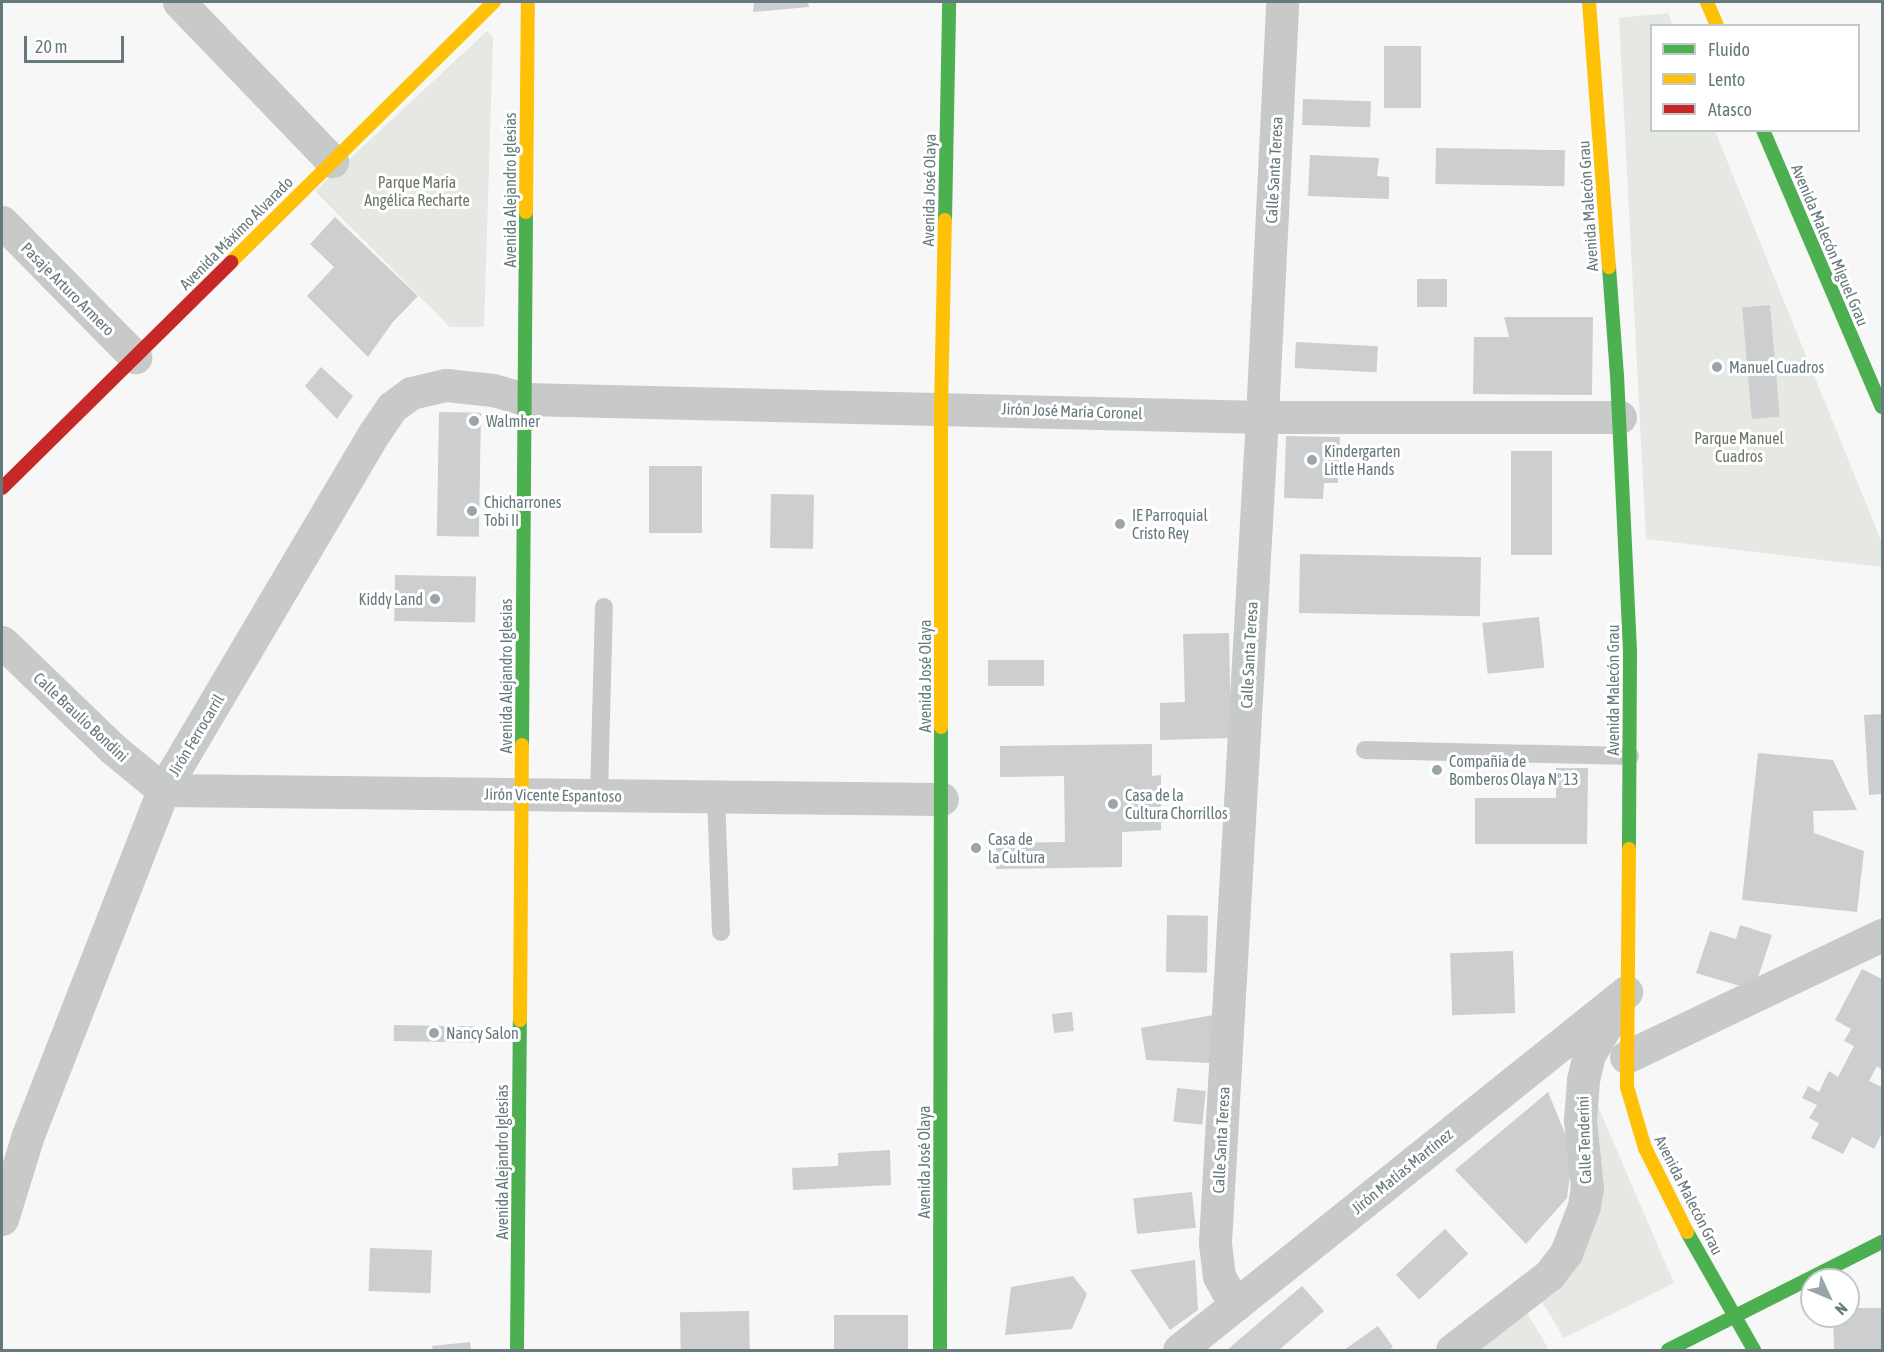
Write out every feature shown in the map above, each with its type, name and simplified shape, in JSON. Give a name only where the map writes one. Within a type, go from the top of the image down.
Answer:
[{"type":"street","points":[[179,2],[332,161]]},
{"type":"street","name":"Avenida Máximo Alvarado","points":[[2,489],[495,2]]},
{"type":"street","name":"Avenida Alejandro Iglesias","points":[[517,1350],[528,2]]},
{"type":"street","name":"Avenida José Olaya","points":[[940,1350],[941,408],[949,2]]},
{"type":"street","name":"Calle Santa Teresa","points":[[1234,1305],[1219,1276],[1215,1242],[1262,417],[1282,2]]},
{"type":"street","name":"Avenida Malecón Grau","points":[[1589,2],[1620,417],[1630,652],[1627,1087],[1645,1148],[1673,1207],[1754,1350]]},
{"type":"street","points":[[1707,2],[1716,24]]},
{"type":"street","name":"Avenida Malecón Miguel Grau","points":[[1764,132],[1882,406]]},
{"type":"street","name":"Pasaje Arturo Armero","points":[[2,222],[135,357]]},
{"type":"street","name":"Jirón Ferrocarril","points":[[2,1219],[28,1135],[163,790],[375,432],[392,407],[411,393],[446,385],[493,390],[525,399]]},
{"type":"street","name":"Jirón José María Coronel","points":[[525,399],[1262,417],[1620,417]]},
{"type":"street","name":"Calle Braulio Bondini","points":[[2,642],[112,748],[163,790]]},
{"type":"street","name":"Jirón Vicente Espantoso","points":[[163,790],[942,799]]},
{"type":"street","points":[[1626,1058],[1882,934]]},
{"type":"street","name":"Jirón Matías Martínez","points":[[1179,1350],[1626,992]]},
{"type":"street","name":"Calle Tenderini","points":[[1452,1350],[1549,1275],[1566,1253],[1584,1206],[1587,1188],[1580,1120],[1583,1080],[1589,1055],[1626,992]]},
{"type":"street","points":[[1668,1350],[1882,1242]]},
{"type":"lane","points":[[599,795],[604,607]]},
{"type":"lane","points":[[1365,750],[1630,756]]},
{"type":"lane","points":[[716,796],[721,932]]},
{"type":"green space","name":"Parque Manuel Cuadros","points":[[1668,13],[1673,24],[1650,24],[1650,132],[1715,132],[1882,543],[1882,567],[1646,539],[1619,18]]},
{"type":"green space","name":"Parque María Angélica Recharte","points":[[487,31],[493,38],[484,327],[450,327],[315,191]]},
{"type":"green space","points":[[1593,1095],[1674,1283],[1564,1338],[1542,1302],[1571,1272]]},
{"type":"green space","points":[[1526,1311],[1548,1348],[1544,1350],[1478,1350]]},
{"type":"building","points":[[754,2],[808,2],[809,7],[753,12]]},
{"type":"building","points":[[1384,46],[1421,46],[1421,108],[1384,108]]},
{"type":"building","points":[[1303,99],[1371,101],[1370,127],[1302,125]]},
{"type":"building","points":[[1436,148],[1565,150],[1564,186],[1435,184]]},
{"type":"building","points":[[1310,155],[1379,158],[1377,176],[1389,177],[1389,199],[1308,196]]},
{"type":"building","points":[[335,217],[418,296],[392,323],[368,357],[307,296],[334,267],[310,244]]},
{"type":"building","points":[[1417,279],[1447,279],[1447,307],[1417,307]]},
{"type":"building","points":[[1770,305],[1780,417],[1752,419],[1742,307]]},
{"type":"building","points":[[1504,317],[1593,317],[1592,395],[1473,394],[1474,337],[1509,337]]},
{"type":"building","points":[[1296,342],[1378,346],[1377,372],[1295,368]]},
{"type":"building","points":[[321,367],[353,396],[337,419],[305,386]]},
{"type":"building","points":[[439,412],[481,413],[479,537],[437,536]]},
{"type":"building","name":"Kindergarten Little Hands","points":[[1286,436],[1340,437],[1338,483],[1324,483],[1323,499],[1284,498]]},
{"type":"building","points":[[1511,451],[1552,451],[1552,555],[1511,555]]},
{"type":"building","points":[[649,466],[702,466],[702,533],[649,533]]},
{"type":"building","points":[[771,494],[814,495],[813,549],[770,548]]},
{"type":"building","points":[[1300,554],[1481,557],[1480,616],[1299,613]]},
{"type":"building","name":"Kiddy Land","points":[[395,575],[476,576],[475,622],[394,621]]},
{"type":"building","points":[[1539,617],[1544,668],[1488,674],[1482,623]]},
{"type":"building","points":[[1229,633],[1231,738],[1160,740],[1160,703],[1185,702],[1183,634]]},
{"type":"building","points":[[988,660],[1044,660],[1044,686],[988,686]]},
{"type":"building","points":[[1882,714],[1882,794],[1869,795],[1864,715]]},
{"type":"building","name":"Casa de la Cultura Chorrillos","points":[[1152,744],[1152,776],[1161,775],[1161,830],[1122,832],[1122,867],[996,869],[996,843],[1065,842],[1064,776],[1000,777],[1000,746]]},
{"type":"building","points":[[1758,753],[1833,760],[1857,810],[1813,811],[1814,833],[1864,851],[1857,912],[1742,900]]},
{"type":"building","points":[[1556,768],[1588,768],[1587,844],[1475,844],[1475,798],[1556,798]]},
{"type":"building","points":[[1167,915],[1208,916],[1207,973],[1166,972]]},
{"type":"building","points":[[1740,925],[1772,935],[1754,990],[1696,973],[1710,931],[1736,939]]},
{"type":"building","points":[[1513,951],[1515,1013],[1452,1015],[1450,953]]},
{"type":"building","points":[[1862,969],[1882,979],[1882,1070],[1877,1066],[1869,1081],[1882,1087],[1882,1133],[1874,1149],[1852,1137],[1843,1154],[1811,1138],[1819,1123],[1809,1118],[1817,1105],[1802,1098],[1808,1086],[1819,1092],[1829,1071],[1838,1077],[1854,1046],[1844,1041],[1851,1029],[1835,1020]]},
{"type":"building","points":[[1072,1012],[1074,1031],[1054,1033],[1052,1014]]},
{"type":"building","points":[[1213,1015],[1210,1063],[1146,1060],[1141,1028]]},
{"type":"building","name":"Nancy Salon","points":[[394,1025],[475,1026],[475,1042],[394,1041]]},
{"type":"building","points":[[1177,1088],[1206,1091],[1202,1125],[1173,1122]]},
{"type":"building","points":[[1548,1092],[1573,1153],[1567,1198],[1526,1244],[1455,1170]]},
{"type":"building","points":[[890,1150],[891,1185],[793,1190],[792,1168],[838,1166],[838,1153]]},
{"type":"building","points":[[1192,1192],[1196,1228],[1137,1234],[1133,1198]]},
{"type":"building","points":[[1445,1229],[1468,1254],[1419,1300],[1396,1275]]},
{"type":"building","points":[[370,1248],[432,1250],[430,1293],[368,1291]]},
{"type":"building","points":[[1195,1260],[1198,1310],[1170,1330],[1130,1270]]},
{"type":"building","points":[[1073,1276],[1087,1294],[1072,1329],[1005,1335],[1011,1287]]},
{"type":"building","points":[[1302,1286],[1324,1311],[1279,1350],[1227,1350]]},
{"type":"building","points":[[1860,1308],[1882,1308],[1882,1350],[1834,1350],[1833,1328],[1860,1328]]},
{"type":"building","points":[[749,1311],[750,1350],[681,1350],[680,1312]]},
{"type":"building","points":[[834,1315],[908,1315],[908,1350],[834,1350]]},
{"type":"building","points":[[1378,1326],[1393,1347],[1388,1350],[1344,1350]]},
{"type":"building","points":[[470,1342],[471,1350],[433,1350],[432,1346]]},
{"type":"traffic: fast","points":[[945,220],[949,2]]},
{"type":"traffic: fast","points":[[1764,132],[1882,407]]},
{"type":"traffic: fast","points":[[522,745],[526,212]]},
{"type":"traffic: fast","points":[[1609,267],[1617,375],[1630,652],[1629,849]]},
{"type":"traffic: fast","points":[[940,1350],[941,727]]},
{"type":"traffic: fast","points":[[517,1350],[520,1020]]},
{"type":"traffic: fast","points":[[1687,1232],[1754,1350]]},
{"type":"traffic: fast","points":[[1668,1350],[1882,1242]]},
{"type":"traffic: slow","points":[[231,262],[494,2]]},
{"type":"traffic: slow","points":[[526,212],[528,2]]},
{"type":"traffic: slow","points":[[1589,2],[1609,267]]},
{"type":"traffic: slow","points":[[1707,2],[1716,24]]},
{"type":"traffic: slow","points":[[941,727],[941,408],[945,220]]},
{"type":"traffic: slow","points":[[520,1020],[522,745]]},
{"type":"traffic: slow","points":[[1629,849],[1627,1087],[1645,1148],[1687,1232]]},
{"type":"traffic: jam","points":[[2,488],[231,262]]},
{"type":"place","name":"Manuel Cuadros","points":[[1717,367]]},
{"type":"place","name":"Walmher","points":[[474,421]]},
{"type":"place","name":"Kindergarten Little Hands","points":[[1312,460]]},
{"type":"place","name":"Chicharrones Tobi II","points":[[472,511]]},
{"type":"place","name":"IE Parroquial Cristo Rey","points":[[1120,524]]},
{"type":"place","name":"Kiddy Land","points":[[435,599]]},
{"type":"place","name":"Compañía de Bomberos Olaya Nº 13","points":[[1437,770]]},
{"type":"place","name":"Casa de la Cultura Chorrillos","points":[[1113,804]]},
{"type":"place","name":"Casa de la Cultura","points":[[976,848]]},
{"type":"place","name":"Nancy Salon","points":[[434,1033]]}]
